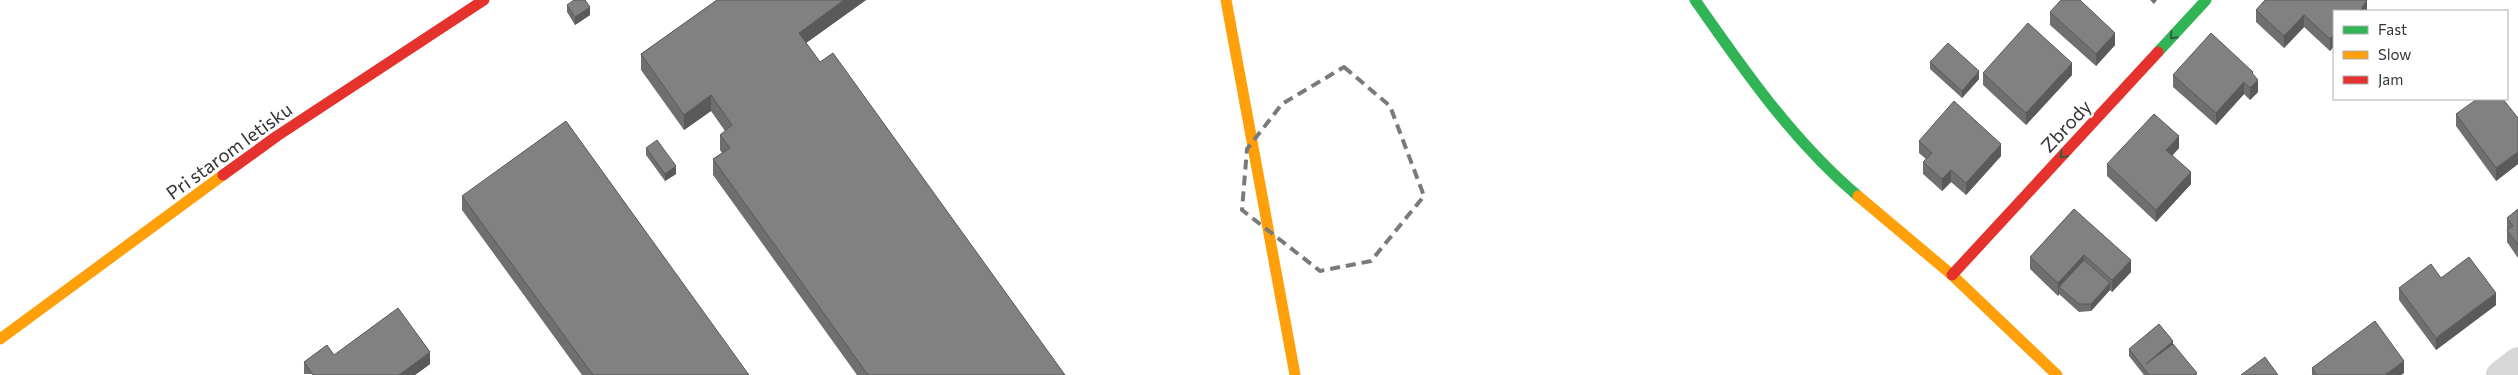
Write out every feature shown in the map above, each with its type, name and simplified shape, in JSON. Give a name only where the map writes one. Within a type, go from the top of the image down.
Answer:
[{"type":"street","name":"Pri starom letisku","points":[[0,339],[278,136],[484,0]]},
{"type":"street","points":[[1226,0],[1295,375]]},
{"type":"street","points":[[1695,0],[1748,76],[1833,175],[1952,275],[2057,375]]},
{"type":"street","name":"Zbrody","points":[[1952,275],[2206,0]]},
{"type":"street","points":[[2500,375],[2518,361]]},
{"type":"highlighted area","points":[[1344,67],[1390,106],[1424,196],[1371,261],[1320,271],[1242,210],[1247,149],[1282,104]]},
{"type":"building","points":[[574,0],[585,0],[590,7],[575,17],[567,5]]},
{"type":"building","points":[[717,0],[844,0],[799,33],[820,62],[833,53],[1065,375],[868,375],[713,159],[730,148],[720,135],[732,125],[711,95],[684,115],[641,54]]},
{"type":"building","points":[[2061,0],[2080,0],[2115,33],[2096,54],[2050,12]]},
{"type":"building","points":[[2265,0],[2367,0],[2361,10],[2333,10],[2333,35],[2330,39],[2304,15],[2284,36],[2256,10]]},
{"type":"building","points":[[2028,23],[2072,63],[2026,113],[1983,73]]},
{"type":"building","points":[[2211,33],[2253,72],[2258,80],[2250,88],[2244,82],[2216,113],[2173,75]]},
{"type":"building","points":[[1948,43],[1979,71],[1962,91],[1930,62]]},
{"type":"building","points":[[2476,100],[2504,100],[2518,118],[2518,152],[2496,168],[2456,114]]},
{"type":"building","points":[[1954,101],[2001,144],[1966,183],[1951,170],[1942,179],[1923,162],[1932,153],[1919,141]]},
{"type":"building","points":[[2154,114],[2179,136],[2166,150],[2191,172],[2156,210],[2107,164]]},
{"type":"building","points":[[566,121],[749,375],[593,375],[462,196]]},
{"type":"building","points":[[657,140],[676,166],[665,174],[646,148]]},
{"type":"building","points":[[2074,209],[2131,260],[2112,280],[2084,255],[2058,283],[2030,257]]},
{"type":"building","points":[[2518,209],[2518,245],[2507,230],[2513,226],[2507,218]]},
{"type":"building","points":[[2469,257],[2496,293],[2436,338],[2399,288],[2431,264],[2441,278]]},
{"type":"building","points":[[2084,260],[2110,283],[2091,304],[2079,304],[2059,287]]},
{"type":"building","points":[[398,308],[430,352],[399,375],[313,375],[304,362],[327,345],[334,355]]},
{"type":"building","points":[[2375,321],[2404,361],[2385,375],[2317,375],[2312,368]]},
{"type":"building","points":[[2159,324],[2173,341],[2146,364],[2173,344],[2197,373],[2194,375],[2149,375],[2129,349]]},
{"type":"building","points":[[2265,357],[2278,375],[2241,375]]},
{"type":"traffic: fast","points":[[1695,0],[1770,103],[1812,152],[1858,196]]},
{"type":"traffic: fast","points":[[2158,52],[2206,0]]},
{"type":"traffic: slow","points":[[1226,0],[1295,375]]},
{"type":"traffic: slow","points":[[0,339],[223,175]]},
{"type":"traffic: slow","points":[[1858,196],[1952,275],[2057,375]]},
{"type":"traffic: jam","points":[[223,175],[277,136],[484,0]]},
{"type":"traffic: jam","points":[[1952,275],[2158,52]]}]
